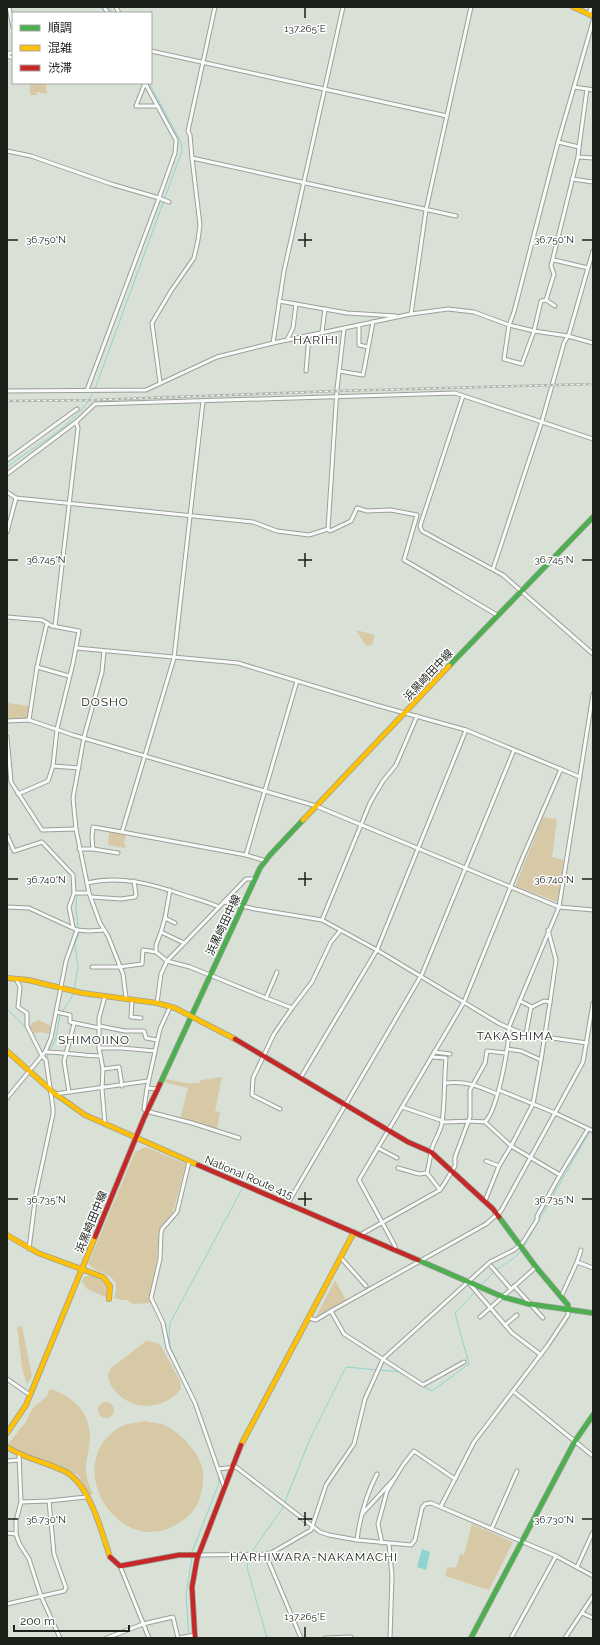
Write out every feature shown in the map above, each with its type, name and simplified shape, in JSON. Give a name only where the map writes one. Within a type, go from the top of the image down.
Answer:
[{"type":"main road","points":[[573,7],[591,16]]},
{"type":"main road","name":"浜黒崎田中線","points":[[7,1433],[17,1420],[30,1395],[146,1111],[242,906],[255,879],[266,861],[316,806],[497,615],[593,517]]},
{"type":"main road","points":[[7,978],[82,993],[157,1003],[191,1015],[301,1077],[408,1142],[431,1152],[485,1201],[536,1267],[568,1305],[568,1310]]},
{"type":"main road","name":"National Route 415","points":[[7,1051],[55,1094],[86,1115],[135,1138],[395,1249],[503,1297],[529,1304],[593,1313]]},
{"type":"main road","points":[[195,1636],[192,1587],[198,1554],[231,1467],[239,1449],[354,1232]]},
{"type":"main road","points":[[7,1235],[29,1249],[103,1277],[111,1286],[109,1299]]},
{"type":"main road","points":[[471,1638],[575,1441],[593,1415]]},
{"type":"main road","points":[[7,1447],[19,1455],[76,1478],[86,1497],[111,1559],[120,1566],[190,1554],[198,1554]]},
{"type":"street","points":[[9,7],[12,22]]},
{"type":"street","points":[[160,382],[152,323],[171,291],[194,258],[198,240],[200,225],[190,135],[188,130],[215,7]]},
{"type":"street","points":[[273,343],[279,301],[343,7]]},
{"type":"street","points":[[411,314],[426,210],[471,7]]},
{"type":"street","points":[[591,7],[591,16]]},
{"type":"street","points":[[546,300],[541,301],[534,331],[522,364],[504,359],[509,325],[514,312],[558,142],[593,21]]},
{"type":"street","points":[[152,51],[447,116]]},
{"type":"street","points":[[145,84],[136,106],[158,106]]},
{"type":"street","points":[[87,390],[175,153],[176,140],[146,84]]},
{"type":"street","points":[[574,87],[593,90]]},
{"type":"street","points":[[546,300],[554,274],[551,266],[554,260],[578,157],[587,89]]},
{"type":"street","points":[[558,142],[579,147]]},
{"type":"street","points":[[7,151],[31,156],[111,184],[169,202]]},
{"type":"street","points":[[578,157],[593,158]]},
{"type":"street","points":[[192,158],[456,216]]},
{"type":"street","points":[[572,179],[593,182]]},
{"type":"street","points":[[493,569],[542,421],[593,251]]},
{"type":"street","points":[[554,260],[588,268]]},
{"type":"street","points":[[546,300],[555,306]]},
{"type":"street","points":[[279,301],[347,313],[400,316]]},
{"type":"street","points":[[287,340],[293,328],[296,304]]},
{"type":"street","points":[[322,332],[326,309]]},
{"type":"street","points":[[7,391],[146,390],[160,382],[217,357],[322,332],[400,316],[448,309],[474,312],[509,325],[593,342]]},
{"type":"street","points":[[339,371],[363,375],[373,322]]},
{"type":"street","points":[[359,325],[359,345],[368,347]]},
{"type":"street","points":[[328,529],[336,396],[344,328]]},
{"type":"street","points":[[306,371],[309,336]]},
{"type":"street","points":[[7,474],[76,422],[95,404],[455,393],[593,439]]},
{"type":"street","points":[[462,396],[420,526],[422,531],[493,569],[503,576],[593,654]]},
{"type":"street","points":[[122,832],[174,658],[203,401]]},
{"type":"street","points":[[7,460],[77,408]]},
{"type":"street","points":[[55,626],[78,428],[76,422]]},
{"type":"street","points":[[7,492],[16,498],[252,522],[276,531],[309,535],[328,529],[330,531],[351,521],[357,508],[366,511],[391,510],[417,515],[404,560],[446,583],[462,595],[497,615]]},
{"type":"street","points":[[7,532],[16,498]]},
{"type":"street","points":[[7,617],[42,620],[55,626],[78,631],[76,648],[57,729],[53,766],[48,781],[18,794]]},
{"type":"street","points":[[29,720],[37,666],[47,623]]},
{"type":"street","points":[[76,648],[238,663],[376,705],[466,730],[580,777]]},
{"type":"street","points":[[104,651],[102,672],[84,737],[73,798],[76,829],[89,893],[100,923],[123,974],[126,998]]},
{"type":"street","points":[[37,666],[70,676]]},
{"type":"street","points":[[246,855],[297,681]]},
{"type":"street","points":[[485,1122],[490,1117],[499,1090],[507,1049],[509,1027],[559,906],[593,694]]},
{"type":"street","points":[[322,920],[370,803],[383,781],[396,766],[417,716]]},
{"type":"street","points":[[7,721],[29,720],[316,806],[559,906],[593,910]]},
{"type":"street","points":[[301,1077],[377,950],[466,730]]},
{"type":"street","points":[[7,737],[10,778],[18,794],[42,830],[76,829]]},
{"type":"street","points":[[288,1203],[420,976],[514,750]]},
{"type":"street","points":[[53,766],[79,768]]},
{"type":"street","points":[[395,1249],[395,1246],[359,1180],[464,1002],[525,852],[561,769]]},
{"type":"street","points":[[93,849],[93,827],[246,855],[266,861]]},
{"type":"street","points":[[7,835],[14,851],[42,842],[73,875],[74,893],[70,907],[72,927]]},
{"type":"street","points":[[80,849],[93,849],[118,853]]},
{"type":"street","points":[[157,1003],[161,974],[167,961],[246,879],[255,879]]},
{"type":"street","points":[[87,883],[106,880],[134,881],[170,890],[219,907]]},
{"type":"street","points":[[91,897],[135,897],[134,881]]},
{"type":"street","points":[[156,952],[156,945],[165,918],[170,890]]},
{"type":"street","points":[[74,893],[89,893]]},
{"type":"street","points":[[224,902],[322,920],[377,950],[500,1024],[526,1034],[587,1043]]},
{"type":"street","points":[[7,907],[29,908],[77,930],[89,932],[104,930]]},
{"type":"street","points":[[165,918],[175,922]]},
{"type":"street","points":[[7,1098],[45,1052],[51,1038],[68,953],[77,930]]},
{"type":"street","points":[[485,1201],[499,1166],[533,1104],[556,960],[548,930]]},
{"type":"street","points":[[280,1109],[252,1095],[253,1078],[274,1034],[312,982],[331,942],[340,931]]},
{"type":"street","points":[[161,932],[184,943]]},
{"type":"street","points":[[92,967],[119,967],[142,964],[143,950],[156,952],[167,961],[190,966],[292,1008]]},
{"type":"street","points":[[266,998],[276,972]]},
{"type":"street","points":[[16,979],[20,987],[18,1007],[27,1014],[27,1026],[42,1056],[46,1060],[53,1114],[36,1193],[29,1249]]},
{"type":"street","points":[[105,996],[99,1018],[99,1048],[103,1070],[102,1089],[105,1124]]},
{"type":"street","points":[[132,999],[131,1017],[140,1018]]},
{"type":"street","points":[[520,1001],[531,1007],[537,1006],[544,1001],[550,1002]]},
{"type":"street","points":[[309,1318],[316,1320],[331,1312],[486,1224],[501,1211],[584,1062],[593,1003]]},
{"type":"street","points":[[170,1007],[157,1040],[148,1081],[144,1109],[146,1111],[192,1123],[239,1138]]},
{"type":"street","points":[[526,1034],[531,1007]]},
{"type":"street","points":[[56,1012],[70,1016],[70,1022],[74,1024],[125,1031],[144,1031],[146,1038],[157,1040]]},
{"type":"street","points":[[69,1092],[64,1066],[66,1052],[74,1024]]},
{"type":"street","points":[[99,1048],[122,1048],[155,1052]]},
{"type":"street","points":[[507,1049],[521,1052],[541,1060]]},
{"type":"street","points":[[360,1235],[440,1190],[455,1166],[455,1157],[470,1117],[470,1090],[485,1063],[487,1051],[506,1053]]},
{"type":"street","points":[[45,1052],[66,1052],[88,1056],[100,1056]]},
{"type":"street","points":[[434,1052],[450,1054]]},
{"type":"street","points":[[427,1173],[431,1152],[442,1122],[443,1098],[446,1083],[444,1077],[446,1058],[432,1057]]},
{"type":"street","points":[[103,1070],[119,1067],[122,1086]]},
{"type":"street","points":[[55,1094],[102,1089],[148,1081]]},
{"type":"street","points":[[446,1083],[461,1082],[473,1084],[497,1094]]},
{"type":"street","points":[[147,1088],[157,1089]]},
{"type":"street","points":[[499,1090],[555,1113],[593,1131]]},
{"type":"street","points":[[402,1107],[442,1122],[468,1122],[473,1120],[485,1122],[511,1146],[560,1175]]},
{"type":"street","points":[[198,1554],[267,1554],[311,1530],[326,1485],[354,1444],[365,1399],[383,1359],[494,1259],[506,1255],[523,1242],[537,1220],[537,1216],[560,1175],[588,1129]]},
{"type":"street","points":[[378,1148],[397,1158]]},
{"type":"street","points":[[190,1161],[177,1212],[162,1229],[160,1259],[155,1276],[152,1298],[163,1324],[168,1348],[195,1403],[224,1486]]},
{"type":"street","points":[[486,1161],[499,1166]]},
{"type":"street","points":[[398,1168],[419,1174],[427,1173]]},
{"type":"street","points":[[427,1173],[440,1190]]},
{"type":"street","points":[[561,1297],[581,1250]]},
{"type":"street","points":[[341,1258],[366,1286]]},
{"type":"street","points":[[577,1262],[593,1268]]},
{"type":"street","points":[[491,1266],[543,1318]]},
{"type":"street","points":[[480,1317],[536,1267]]},
{"type":"street","points":[[468,1282],[471,1288],[490,1307],[512,1333],[541,1355]]},
{"type":"street","points":[[441,1506],[474,1442],[541,1355],[565,1321],[568,1315],[568,1310]]},
{"type":"street","points":[[331,1312],[344,1334],[424,1385],[464,1362]]},
{"type":"street","points":[[505,1325],[517,1315]]},
{"type":"street","points":[[7,1379],[30,1395]]},
{"type":"street","points":[[513,1391],[593,1456]]},
{"type":"street","points":[[382,1543],[378,1524],[387,1491],[394,1478],[414,1451],[454,1479]]},
{"type":"street","points":[[19,1455],[21,1502],[16,1521],[16,1534],[19,1543],[29,1559],[41,1596],[60,1638]]},
{"type":"street","points":[[7,1461],[19,1460]]},
{"type":"street","points":[[218,1469],[236,1467],[313,1527],[329,1535],[357,1540],[411,1545],[414,1542],[422,1508],[425,1504],[431,1503],[556,1556],[593,1576]]},
{"type":"street","points":[[492,1528],[517,1471]]},
{"type":"street","points":[[357,1540],[361,1514],[368,1491],[377,1474]]},
{"type":"street","points":[[361,1514],[394,1478]]},
{"type":"street","points":[[21,1502],[86,1497]]},
{"type":"street","points":[[7,1604],[64,1591],[66,1588],[54,1554],[49,1501]]},
{"type":"street","points":[[577,1567],[593,1532]]},
{"type":"street","points":[[7,1533],[16,1534]]},
{"type":"street","points":[[390,1544],[392,1576],[390,1638]]},
{"type":"street","points":[[267,1554],[268,1560],[301,1638]]},
{"type":"street","points":[[511,1638],[556,1556]]},
{"type":"street","points":[[120,1566],[149,1638]]},
{"type":"street","points":[[564,1638],[593,1596]]},
{"type":"street","points":[[582,1612],[593,1618]]},
{"type":"street","points":[[107,1638],[143,1624],[173,1617],[178,1638],[195,1636]]},
{"type":"street","points":[[325,1638],[351,1637]]},
{"type":"shaded area","points":[[30,84],[46,84],[47,94],[37,92],[37,95],[30,95]]},
{"type":"shaded area","points":[[356,630],[375,635],[372,645],[366,646]]},
{"type":"shaded area","points":[[7,703],[30,706],[28,718],[7,720]]},
{"type":"shaded area","points":[[543,817],[557,819],[552,857],[564,860],[557,902],[516,886]]},
{"type":"shaded area","points":[[109,832],[126,835],[124,844],[126,845],[125,848],[108,845]]},
{"type":"shaded area","points":[[39,1020],[51,1026],[49,1034],[41,1032],[32,1034],[29,1028],[32,1023]]},
{"type":"shaded area","points":[[222,1077],[215,1111],[220,1112],[217,1130],[180,1119],[188,1088],[164,1082],[166,1079],[186,1083],[199,1083],[201,1080]]},
{"type":"shaded area","points":[[146,1147],[186,1164],[173,1212],[159,1230],[157,1258],[149,1299],[151,1303],[133,1304],[127,1300],[114,1298],[116,1284],[113,1279],[88,1264],[135,1152]]},
{"type":"shaded area","points":[[91,1275],[106,1284],[108,1295],[105,1297],[87,1289],[82,1281],[84,1277]]},
{"type":"shaded area","points":[[335,1280],[346,1300],[316,1317]]},
{"type":"shaded area","points":[[22,1326],[32,1376],[27,1385],[22,1367],[17,1327]]},
{"type":"shaded area","points":[[148,1341],[157,1343],[161,1346],[180,1381],[181,1389],[167,1401],[150,1406],[132,1403],[124,1399],[113,1389],[108,1374],[111,1368]]},
{"type":"shaded area","points":[[50,1389],[72,1400],[83,1412],[87,1420],[90,1437],[86,1473],[93,1494],[90,1495],[78,1475],[17,1451],[8,1444],[25,1423],[33,1408],[46,1397]]},
{"type":"shaded area","points":[[103,1402],[109,1402],[114,1407],[112,1416],[109,1418],[103,1418],[98,1413],[98,1407]]},
{"type":"shaded area","points":[[144,1421],[162,1424],[180,1436],[197,1455],[203,1471],[202,1490],[198,1503],[192,1513],[177,1524],[155,1532],[135,1529],[117,1519],[104,1503],[96,1483],[95,1463],[103,1443],[120,1427]]},
{"type":"shaded area","points":[[472,1524],[513,1542],[489,1590],[445,1576],[448,1567],[455,1568],[460,1554],[464,1555]]},
{"type":"water","points":[[422,1549],[430,1552],[426,1570],[417,1567]]},
{"type":"waterway","points":[[109,7],[112,12]]},
{"type":"waterway","points":[[95,389],[182,151],[181,142],[150,84]]},
{"type":"waterway","points":[[7,467],[67,424],[86,404],[93,392]]},
{"type":"waterway","points":[[66,866],[74,874],[76,891]]},
{"type":"waterway","points":[[74,990],[78,967],[75,944],[79,933],[76,909],[77,895]]},
{"type":"waterway","points":[[62,1012],[70,1001],[73,993]]},
{"type":"waterway","points":[[7,1009],[26,1027]]},
{"type":"waterway","points":[[46,1059],[56,1038],[60,1015]]},
{"type":"waterway","points":[[523,1248],[590,1131]]},
{"type":"waterway","points":[[191,1390],[170,1347],[170,1323],[242,1189]]},
{"type":"waterway","points":[[481,1285],[496,1270],[514,1258],[521,1251]]},
{"type":"waterway","points":[[424,1387],[432,1391],[469,1364],[455,1313],[478,1289]]},
{"type":"waterway","points":[[251,1553],[282,1509],[310,1439],[346,1367],[377,1370]]},
{"type":"waterway","points":[[380,1370],[401,1372]]},
{"type":"waterway","points":[[199,1410],[212,1448]]},
{"type":"waterway","points":[[192,1552],[219,1483],[218,1471]]},
{"type":"waterway","points":[[250,1556],[247,1565],[248,1571],[267,1638]]},
{"type":"waterway","points":[[189,1638],[186,1595],[192,1557]]},
{"type":"railway","points":[[7,401],[95,400],[337,391],[593,384]]},
{"type":"traffic: fast","points":[[449,666],[593,517]]},
{"type":"traffic: fast","points":[[160,1084],[260,868],[270,855],[303,820]]},
{"type":"traffic: fast","points":[[499,1217],[536,1267],[568,1305],[568,1310]]},
{"type":"traffic: fast","points":[[418,1260],[503,1297],[529,1304],[593,1313]]},
{"type":"traffic: fast","points":[[471,1638],[575,1441],[593,1415]]},
{"type":"traffic: slow","points":[[573,7],[593,16]]},
{"type":"traffic: slow","points":[[303,820],[449,666]]},
{"type":"traffic: slow","points":[[7,978],[28,980],[82,993],[157,1003],[175,1008],[235,1039]]},
{"type":"traffic: slow","points":[[7,1051],[54,1093],[85,1115],[198,1165]]},
{"type":"traffic: slow","points":[[241,1445],[354,1232]]},
{"type":"traffic: slow","points":[[7,1235],[38,1253],[103,1277],[110,1286],[109,1299]]},
{"type":"traffic: slow","points":[[7,1433],[26,1405],[95,1237]]},
{"type":"traffic: slow","points":[[7,1447],[21,1455],[66,1472],[74,1478],[82,1487],[94,1510],[110,1557]]},
{"type":"traffic: jam","points":[[235,1039],[408,1142],[431,1152],[493,1209],[499,1217]]},
{"type":"traffic: jam","points":[[95,1237],[144,1118],[160,1084]]},
{"type":"traffic: jam","points":[[198,1165],[418,1260]]},
{"type":"traffic: jam","points":[[195,1638],[192,1587],[197,1559],[241,1445]]},
{"type":"traffic: jam","points":[[110,1557],[120,1566],[179,1555],[198,1555]]},
{"type":"district","name":"HARIHI","points":[[316,340]]},
{"type":"district","name":"DOSHO","points":[[105,702]]},
{"type":"district","name":"TAKASHIMA","points":[[515,1036]]},
{"type":"district","name":"SHIMOIINO","points":[[94,1040]]},
{"type":"district","name":"HARHIWARA-NAKAMACHI","points":[[314,1557]]}]
